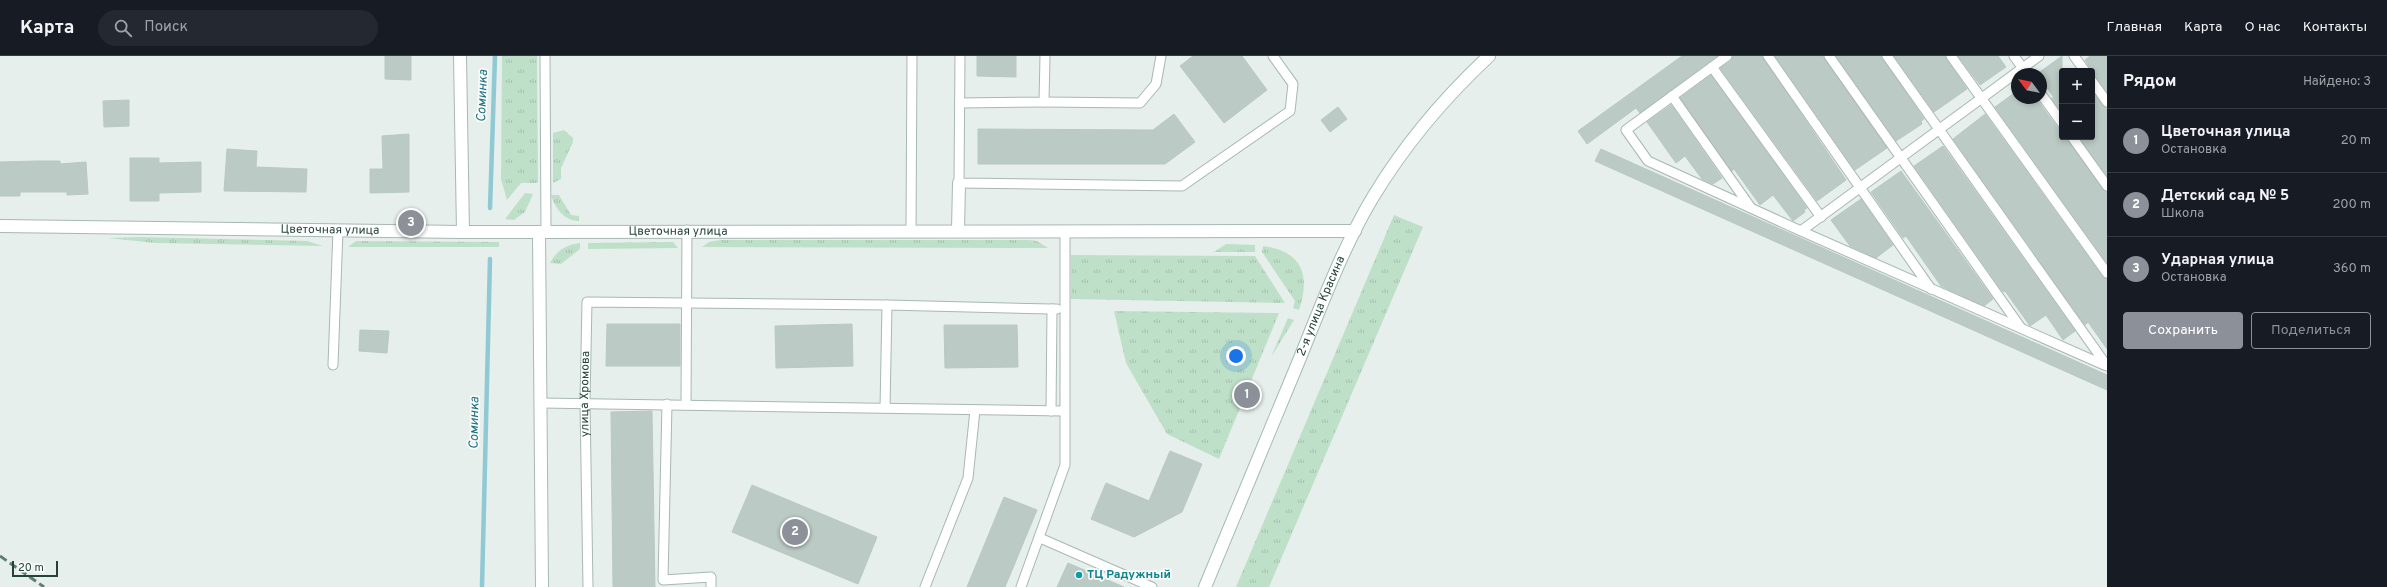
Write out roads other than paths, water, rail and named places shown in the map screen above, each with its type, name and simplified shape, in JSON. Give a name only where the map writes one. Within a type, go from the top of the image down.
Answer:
[{"type":"street","points":[[460,56],[463,232]]},
{"type":"street","name":"2-я улица Красина","points":[[1205,587],[1314,323],[1355,231],[1372,197],[1409,143],[1445,100],[1489,56]]},
{"type":"street","points":[[958,230],[959,183]]},
{"type":"street","name":"Цветочная улица","points":[[0,226],[463,232],[687,230],[1355,231]]},
{"type":"street","points":[[542,232],[542,587]]},
{"type":"lane","points":[[542,232],[545,56]]},
{"type":"lane","points":[[911,230],[912,56]]},
{"type":"lane","points":[[960,56],[959,183],[1182,186],[1290,111],[1293,84],[1273,56]]},
{"type":"lane","points":[[1044,102],[1045,56]]},
{"type":"lane","points":[[960,103],[1140,103],[1156,84],[1161,56]]},
{"type":"lane","points":[[1727,56],[1626,130],[1648,161],[1801,232],[2106,365]]},
{"type":"lane","points":[[1768,56],[1931,289]]},
{"type":"lane","points":[[1829,56],[2022,329]]},
{"type":"lane","points":[[1887,56],[2106,365]]},
{"type":"lane","points":[[1951,56],[2107,273]]},
{"type":"lane","points":[[2014,56],[2023,68]]},
{"type":"lane","points":[[2028,68],[2038,56]]},
{"type":"lane","points":[[2074,56],[2082,68]]},
{"type":"lane","points":[[1712,67],[1821,217]]},
{"type":"lane","points":[[1801,232],[1982,98],[2011,80]]},
{"type":"lane","points":[[2095,85],[2107,102]]},
{"type":"lane","points":[[1672,96],[1752,209]]},
{"type":"lane","points":[[2047,102],[2059,119]]},
{"type":"lane","points":[[2074,140],[2107,186]]},
{"type":"lane","points":[[333,365],[338,230]]},
{"type":"lane","points":[[686,403],[688,301],[687,230]]},
{"type":"lane","points":[[1021,587],[1040,538],[1065,465],[1065,231]]},
{"type":"lane","points":[[688,301],[1064,308]]},
{"type":"lane","name":"улица Хромова","points":[[588,587],[585,402],[587,302],[688,301]]},
{"type":"lane","points":[[885,408],[887,305]]},
{"type":"lane","points":[[1051,411],[1052,308]]},
{"type":"lane","points":[[541,402],[686,403],[1064,411]]},
{"type":"lane","points":[[667,404],[663,580],[711,577],[711,587]]},
{"type":"lane","points":[[925,587],[968,478],[975,410]]},
{"type":"lane","points":[[1040,538],[1152,587]]},
{"type":"waterway","name":"Соминка","points":[[490,208],[495,56]]},
{"type":"waterway","name":"Соминка","points":[[482,587],[490,259]]},
{"type":"railway","points":[[0,556],[44,587]]},
{"type":"place","name":"Ударная улица","points":[[411,223]]},
{"type":"place","name":"Цветочная улица","points":[[1247,395]]},
{"type":"place","name":"Детский сад № 5","points":[[795,532]]},
{"type":"place","name":"ТЦ Радужный","points":[[1079,575]]}]
